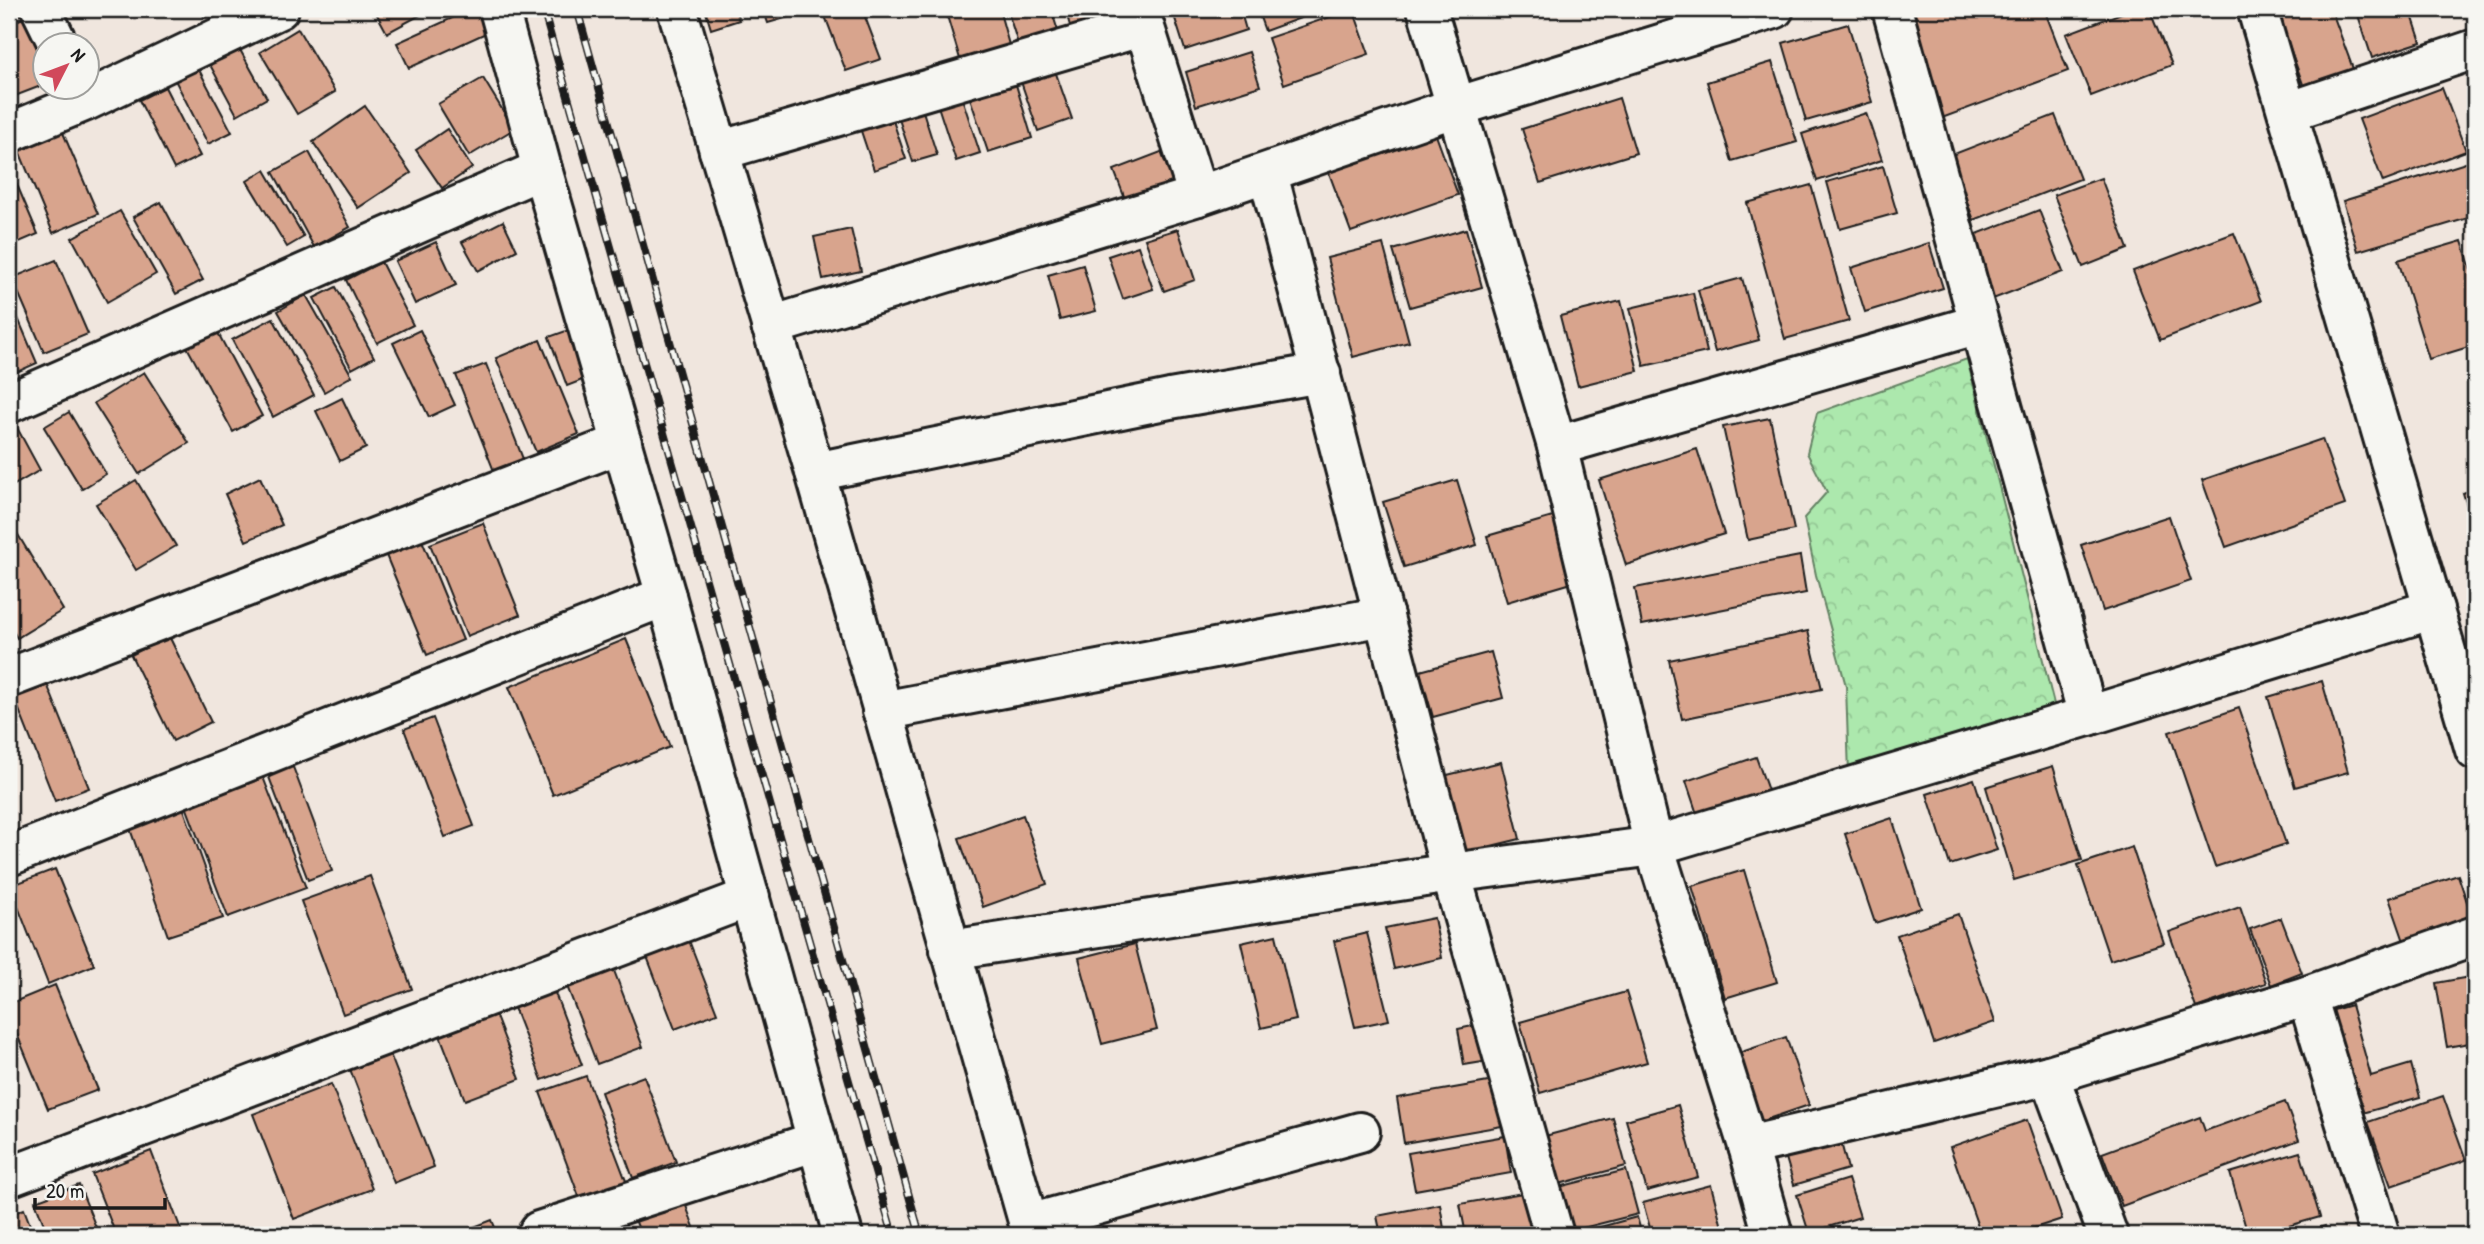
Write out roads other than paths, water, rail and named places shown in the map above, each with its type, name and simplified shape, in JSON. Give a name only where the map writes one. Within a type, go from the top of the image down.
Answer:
[{"type":"street","points":[[41,9],[52,32]]},
{"type":"street","points":[[102,86],[279,9]]},
{"type":"street","points":[[499,9],[542,169],[666,596],[843,1235]]},
{"type":"street","points":[[677,9],[815,472],[1030,1230],[1360,1132]]},
{"type":"street","points":[[1427,9],[1557,446],[1654,846],[1748,1146],[1773,1235]]},
{"type":"street","points":[[771,326],[1268,174],[1456,107],[1774,9]]},
{"type":"street","points":[[1892,9],[2088,716]]},
{"type":"street","points":[[2257,9],[2475,750]]},
{"type":"street","points":[[719,151],[1141,17],[1198,196]]},
{"type":"street","points":[[2288,112],[2475,49]]},
{"type":"street","points":[[9,133],[68,102]]},
{"type":"street","points":[[9,403],[542,169]]},
{"type":"street","points":[[1268,174],[1451,873],[1554,1235]]},
{"type":"street","points":[[1557,446],[1979,324]]},
{"type":"street","points":[[815,472],[1170,399],[1321,373]]},
{"type":"street","points":[[9,678],[622,443]]},
{"type":"street","points":[[9,856],[666,596]]},
{"type":"street","points":[[950,950],[1451,873],[1654,846],[2434,609]]},
{"type":"street","points":[[882,712],[1384,616]]},
{"type":"street","points":[[9,1177],[750,897]]},
{"type":"street","points":[[1748,1146],[2049,1076],[2307,996],[2475,936]]},
{"type":"street","points":[[2307,996],[2380,1235]]},
{"type":"street","points":[[2049,1076],[2108,1235]]},
{"type":"street","points":[[539,1231],[817,1141]]},
{"type":"railway","points":[[543,9],[893,1235]]},
{"type":"railway","points":[[577,9],[920,1235]]}]
